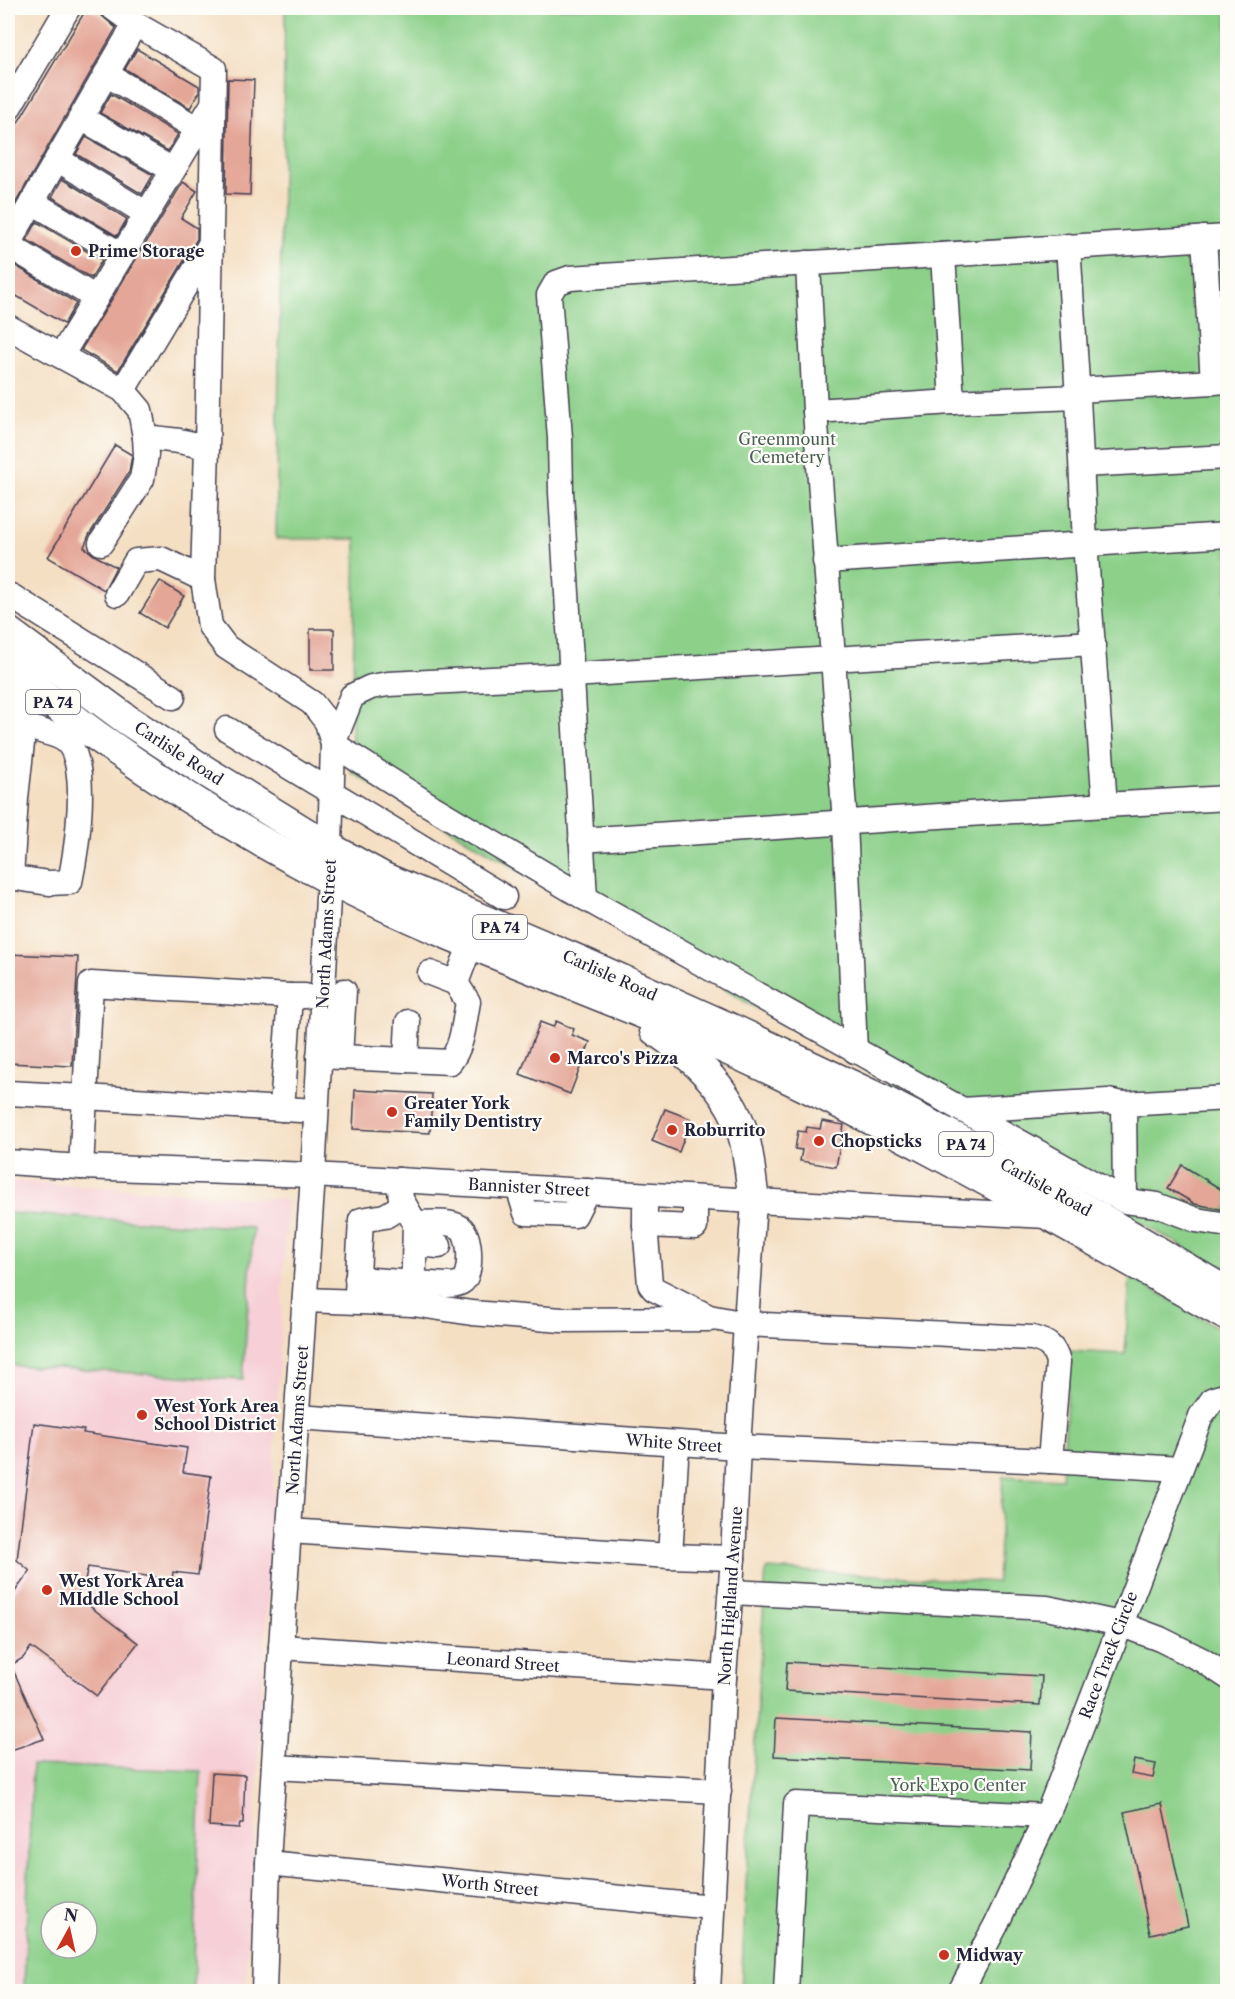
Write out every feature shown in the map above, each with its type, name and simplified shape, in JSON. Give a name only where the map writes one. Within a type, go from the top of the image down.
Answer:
[{"type":"main road","name":"Carlisle Road","points":[[8,632],[126,718],[205,771],[330,848],[384,878],[673,1002],[882,1100],[1004,1163],[1227,1293]]},
{"type":"main road","name":"Carlisle Road","points":[[18,675],[98,737],[167,785],[245,834],[329,879],[402,914],[705,1040],[805,1087],[891,1130],[1050,1216],[1227,1316]]},
{"type":"main road","points":[[613,1001],[675,1044],[705,1072],[728,1101],[739,1121],[747,1153],[753,1201]]},
{"type":"main road","points":[[1050,1216],[1072,1217],[1092,1222],[1186,1269]]},
{"type":"street","points":[[8,109],[68,8]]},
{"type":"street","points":[[112,8],[135,24],[214,69],[203,579],[210,626],[226,646],[312,703],[327,722],[333,744],[429,805],[585,898],[1125,1201],[1157,1205],[1196,1220],[1227,1225]]},
{"type":"street","points":[[96,298],[8,245],[135,24]]},
{"type":"street","points":[[106,74],[198,129]]},
{"type":"street","points":[[62,356],[213,102]]},
{"type":"street","points":[[81,118],[173,170]]},
{"type":"street","points":[[57,159],[147,214]]},
{"type":"street","points":[[32,202],[122,255]]},
{"type":"street","points":[[585,898],[561,492],[560,438],[549,295],[556,283],[570,278],[1216,237],[1220,381],[815,411]]},
{"type":"street","points":[[123,390],[212,242]]},
{"type":"street","points":[[1068,246],[1085,543],[1105,805]]},
{"type":"street","points":[[943,255],[952,402]]},
{"type":"street","points":[[808,263],[815,411],[844,823],[855,1051]]},
{"type":"street","points":[[8,327],[123,390],[140,410],[146,455],[142,479],[101,543]]},
{"type":"street","points":[[145,437],[207,447]]},
{"type":"street","points":[[1082,465],[1227,457]]},
{"type":"street","points":[[825,561],[1227,535]]},
{"type":"street","points":[[117,594],[136,561],[161,560],[203,579]]},
{"type":"street","points":[[8,600],[11,596],[174,697]]},
{"type":"street","points":[[333,744],[352,696],[370,687],[388,684],[832,660],[1093,643]]},
{"type":"street","points":[[11,713],[31,727],[66,741],[76,758],[80,789],[77,846],[70,882],[49,883],[9,877],[22,743],[11,713],[15,703],[18,675]]},
{"type":"street","points":[[227,729],[504,897]]},
{"type":"street","name":"North Adams Street","points":[[264,1992],[268,1863],[316,1111],[330,1056],[333,1001],[329,879],[333,744]]},
{"type":"street","points":[[581,840],[1227,798]]},
{"type":"street","points":[[456,983],[471,943]]},
{"type":"street","points":[[330,1056],[450,1062],[455,1055],[468,1002],[456,983],[430,973]]},
{"type":"street","points":[[81,1167],[91,984],[290,996],[333,1001]]},
{"type":"street","points":[[282,1109],[290,996]]},
{"type":"street","points":[[406,1060],[408,1022]]},
{"type":"street","points":[[8,1093],[316,1111]]},
{"type":"street","points":[[962,1110],[1108,1101],[1124,1104],[1227,1098]]},
{"type":"street","points":[[1124,1104],[1125,1201]]},
{"type":"street","name":"Bannister Street","points":[[8,1162],[81,1167],[313,1175],[1050,1216]]},
{"type":"street","points":[[399,1180],[401,1199],[411,1224],[413,1293]]},
{"type":"street","points":[[646,1194],[645,1225],[650,1284],[654,1289],[714,1319]]},
{"type":"street","points":[[645,1225],[695,1227],[695,1197]]},
{"type":"street","name":"North Highland Avenue","points":[[708,1992],[724,1677],[731,1592],[753,1201]]},
{"type":"street","points":[[305,1300],[357,1291],[413,1293],[457,1285],[465,1279],[469,1268],[455,1248],[411,1224],[385,1216],[361,1220],[357,1291]]},
{"type":"street","points":[[413,1293],[472,1313],[562,1320],[714,1319],[746,1324],[1032,1338],[1044,1341],[1055,1350],[1058,1362],[1050,1461]]},
{"type":"street","name":"Race Track Circle","points":[[960,1992],[996,1926],[1047,1816],[1201,1416],[1213,1399],[1227,1395]]},
{"type":"street","name":"White Street","points":[[297,1417],[738,1447],[1180,1469]]},
{"type":"street","points":[[670,1556],[676,1443]]},
{"type":"street","points":[[289,1531],[670,1556],[733,1558]]},
{"type":"street","points":[[731,1592],[1047,1608],[1120,1624],[1161,1639],[1202,1660],[1227,1677]]},
{"type":"street","name":"Leonard Street","points":[[281,1647],[724,1677]]},
{"type":"street","points":[[274,1767],[718,1791]]},
{"type":"street","points":[[786,1992],[796,1804],[1047,1816]]},
{"type":"street","name":"Worth Street","points":[[268,1863],[712,1908]]},
{"type":"shaded area","name":"West York Area School District","points":[[8,1181],[287,1200],[245,1991],[8,1991]]},
{"type":"green space","name":"Greenmount Cemetery","points":[[285,8],[1227,8],[1227,1271],[777,1020],[351,772],[356,539],[276,539]]},
{"type":"green space","points":[[8,1213],[253,1228],[243,1380],[8,1365]]},
{"type":"green space","name":"York Expo Center","points":[[1130,1276],[1227,1333],[1227,1991],[741,1992],[766,1569],[997,1582],[1003,1476],[1062,1479],[1070,1351],[1125,1354]]},
{"type":"green space","points":[[32,1765],[201,1771],[193,1991],[24,1991]]},
{"type":"building","points":[[87,8],[101,15],[116,28],[8,216],[8,139]]},
{"type":"building","points":[[137,49],[199,86],[199,93],[190,108],[125,69]]},
{"type":"building","points":[[228,79],[254,80],[250,195],[226,194]]},
{"type":"building","points":[[111,94],[178,134],[168,151],[100,113]]},
{"type":"building","points":[[86,137],[153,175],[142,194],[76,154]]},
{"type":"building","points":[[62,179],[127,219],[117,236],[52,197]]},
{"type":"building","points":[[183,182],[197,191],[181,218],[197,228],[197,239],[118,371],[81,350]]},
{"type":"building","points":[[37,222],[102,260],[91,278],[27,240]]},
{"type":"building","points":[[8,261],[76,303],[64,324],[8,291]]},
{"type":"building","points":[[115,445],[132,455],[129,472],[89,535],[84,547],[116,567],[104,590],[48,557]]},
{"type":"building","points":[[160,581],[184,596],[165,628],[140,613]]},
{"type":"building","points":[[310,629],[334,629],[334,670],[310,670]]},
{"type":"building","points":[[8,954],[78,957],[72,1066],[8,1063]]},
{"type":"building","name":"Marco's Pizza","points":[[556,1021],[574,1029],[572,1035],[590,1042],[570,1094],[520,1074],[540,1022],[553,1027]]},
{"type":"building","name":"Greater York Family Dentistry","points":[[355,1090],[432,1094],[430,1133],[353,1129]]},
{"type":"building","name":"Roburrito","points":[[665,1109],[691,1119],[679,1152],[652,1141]]},
{"type":"building","name":"Chopsticks","points":[[822,1121],[844,1125],[836,1167],[800,1161],[802,1150],[795,1149],[798,1131],[806,1132],[807,1127],[820,1129]]},
{"type":"building","points":[[1182,1165],[1227,1193],[1225,1210],[1195,1204],[1168,1188]]},
{"type":"building","name":"West York Area MIddle School","points":[[34,1423],[84,1430],[83,1433],[187,1448],[183,1472],[211,1476],[198,1575],[173,1572],[172,1580],[88,1567],[84,1585],[75,1595],[138,1643],[97,1696],[31,1647],[23,1658],[11,1665],[44,1739],[8,1751],[8,1601],[30,1571],[17,1560]]},
{"type":"building","points":[[787,1662],[1042,1676],[1040,1705],[785,1691]]},
{"type":"building","points":[[776,1718],[1032,1732],[1030,1770],[774,1756]]},
{"type":"building","points":[[1134,1760],[1156,1764],[1153,1778],[1131,1774]]},
{"type":"building","points":[[212,1773],[245,1775],[243,1824],[240,1824],[239,1828],[209,1826]]},
{"type":"building","points":[[1162,1804],[1188,1926],[1150,1934],[1124,1812]]},
{"type":"place","name":"Prime Storage","points":[[76,251]]},
{"type":"place","name":"Marco's Pizza","points":[[555,1058]]},
{"type":"place","name":"Greater York Family Dentistry","points":[[392,1112]]},
{"type":"place","name":"Roburrito","points":[[672,1130]]},
{"type":"place","name":"Chopsticks","points":[[819,1141]]},
{"type":"place","name":"West York Area School District","points":[[142,1415]]},
{"type":"place","name":"West York Area MIddle School","points":[[47,1590]]},
{"type":"place","name":"Midway","points":[[944,1955]]}]
